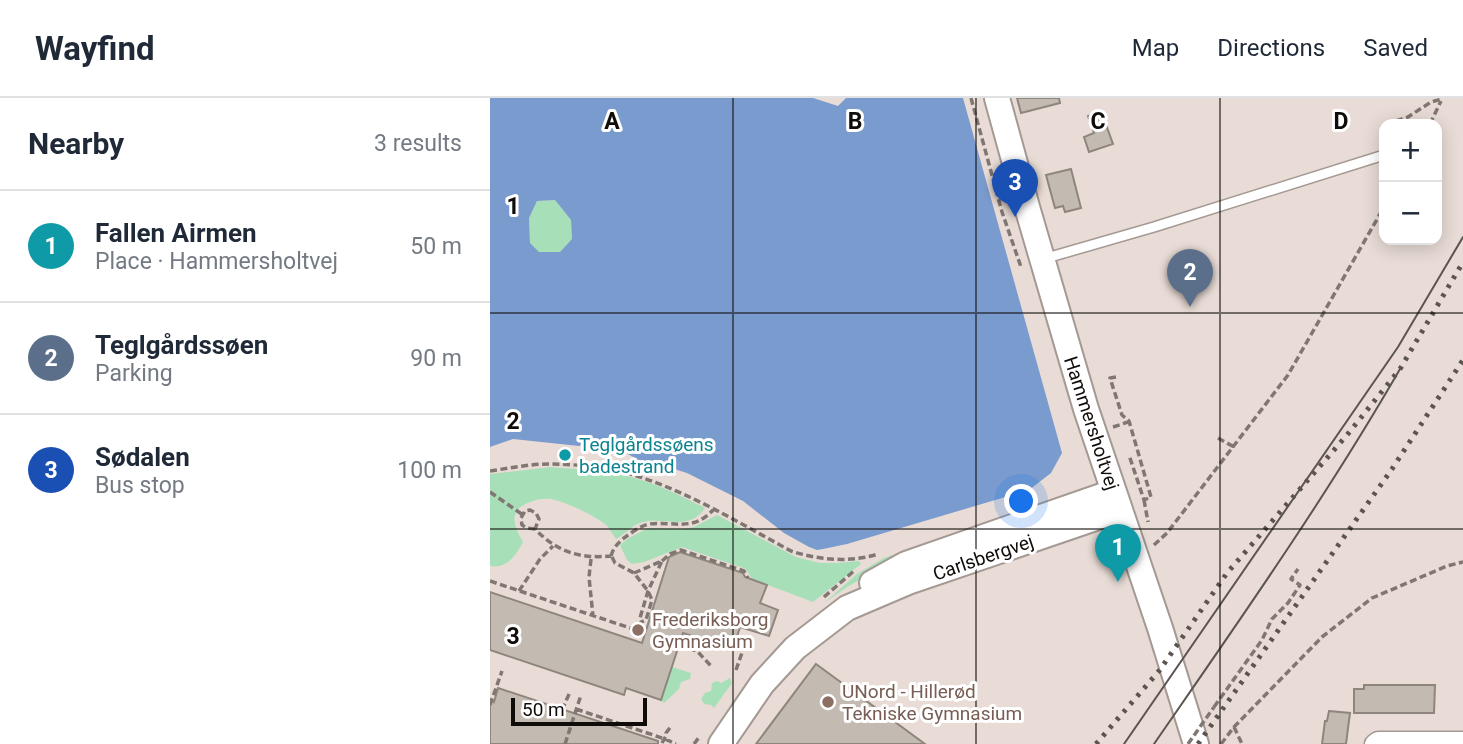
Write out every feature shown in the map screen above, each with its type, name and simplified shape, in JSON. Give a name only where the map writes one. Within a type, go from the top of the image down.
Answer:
[{"type":"street","name":"Hammersholtvej","points":[[998,98],[1082,396],[1196,744]]},
{"type":"street","name":"Carlsbergvej","points":[[721,744],[762,684],[795,648],[848,608],[1116,501]]},
{"type":"street","points":[[1374,744],[1378,741],[1463,741]]},
{"type":"lane","points":[[1042,259],[1379,157]]},
{"type":"path","points":[[1402,119],[1431,102],[1442,99]]},
{"type":"path","points":[[1432,119],[1442,99]]},
{"type":"path","points":[[1137,561],[1167,533],[1288,375],[1379,215]]},
{"type":"path","points":[[1115,377],[1110,378],[1122,415],[1129,421],[1151,498],[1144,500],[1129,455]]},
{"type":"path","points":[[1113,427],[1129,421]]},
{"type":"path","points":[[1218,438],[1234,447]]},
{"type":"path","points":[[490,471],[549,464],[617,471],[652,482],[713,510],[791,551],[831,560],[870,557],[882,552]]},
{"type":"path","points":[[490,494],[523,515]]},
{"type":"path","points":[[537,531],[539,519],[536,513],[530,510],[525,512],[521,518],[522,525],[537,531],[554,545],[572,554],[592,558],[611,556]]},
{"type":"path","points":[[638,631],[641,622],[646,620],[652,600],[634,573],[615,563],[611,556],[612,551],[618,543],[642,526],[693,524],[713,510]]},
{"type":"path","points":[[519,591],[540,559],[554,545]]},
{"type":"path","points":[[634,573],[681,550],[744,571],[748,578]]},
{"type":"path","points":[[592,558],[589,578],[593,616]]},
{"type":"path","points":[[648,591],[662,561]]},
{"type":"path","points":[[1221,744],[1234,727],[1322,637],[1372,597],[1463,562]]},
{"type":"path","points":[[1188,744],[1262,640],[1272,619],[1288,603],[1300,585],[1291,579],[1298,569]]},
{"type":"path","points":[[490,582],[645,633]]},
{"type":"path","points":[[736,638],[746,641],[736,670]]},
{"type":"path","points":[[679,645],[697,651],[712,667]]},
{"type":"path","points":[[490,705],[502,671]]},
{"type":"path","points":[[562,710],[570,691]]},
{"type":"path","points":[[565,744],[581,695]]},
{"type":"path","points":[[576,709],[676,744]]},
{"type":"path","points":[[663,741],[672,725]]},
{"type":"path","points":[[1234,727],[1242,744]]},
{"type":"green space","points":[[555,200],[571,220],[572,239],[560,252],[538,252],[530,243],[529,218],[537,201]]},
{"type":"green space","points":[[551,467],[636,478],[705,508],[699,515],[683,522],[640,523],[616,539],[607,526],[580,510],[551,499],[535,500],[523,505],[515,514],[515,524],[523,542],[517,552],[506,563],[490,566],[490,474]]},
{"type":"green space","points":[[717,515],[796,557],[820,563],[859,561],[861,564],[813,602],[752,579],[746,569],[682,547],[632,564],[620,545],[648,528],[694,527]]},
{"type":"green space","points":[[974,528],[892,561],[824,603],[857,574],[884,558]]},
{"type":"green space","points":[[672,667],[691,673],[690,679],[681,682],[679,689],[664,703],[661,700]]},
{"type":"green space","points":[[730,678],[732,683],[714,708],[704,704],[701,699],[705,693],[711,691],[712,683],[721,683]]},
{"type":"water","points":[[490,98],[813,98],[838,106],[846,98],[963,98],[1062,453],[1051,473],[1029,490],[847,544],[817,550],[784,533],[743,501],[687,473],[646,464],[606,442],[594,440],[579,446],[513,439],[490,447]],"holes":[[[555,200],[571,220],[572,239],[560,252],[539,252],[530,243],[529,218],[537,201]]]},
{"type":"building","points":[[1017,98],[1059,98],[1060,103],[1021,113]]},
{"type":"building","points":[[1101,111],[1113,144],[1089,152],[1084,137],[1094,133],[1088,116]]},
{"type":"building","points":[[1071,169],[1081,208],[1065,212],[1063,206],[1055,208],[1046,175]]},
{"type":"building","points":[[680,552],[743,573],[745,577],[767,585],[760,603],[778,610],[769,636],[740,627],[733,649],[683,633],[661,700],[626,688],[624,695],[490,650],[490,592],[642,643],[669,557]]},
{"type":"building","name":"UNord - Hillerød Tekniske Gymnasium","points":[[816,664],[925,744],[756,744]]},
{"type":"building","points":[[1364,685],[1435,685],[1434,713],[1354,713],[1354,689],[1364,689]]},
{"type":"building","points":[[498,688],[658,741],[658,744],[490,744],[490,699],[494,702]]},
{"type":"building","points":[[1329,711],[1350,713],[1346,744],[1322,744]]},
{"type":"tram line","points":[[1124,744],[1398,347],[1463,237]]},
{"type":"tram line","points":[[1154,744],[1312,512],[1400,369]]},
{"type":"railway","points":[[1096,744],[1159,671],[1227,573],[1347,435],[1400,369],[1463,262]]},
{"type":"railway","points":[[1198,744],[1392,469],[1463,360]]},
{"type":"place","name":"Sødalen","points":[[1015,217]]},
{"type":"place","name":"Teglgårdssøen","points":[[1190,307]]},
{"type":"place","name":"Teglgårdssøens badestrand","points":[[565,455]]},
{"type":"place","name":"Fallen Airmen","points":[[1118,582]]},
{"type":"place","name":"Frederiksborg Gymnasium","points":[[638,630]]},
{"type":"place","name":"UNord - Hillerød Tekniske Gymnasium","points":[[828,702]]}]
